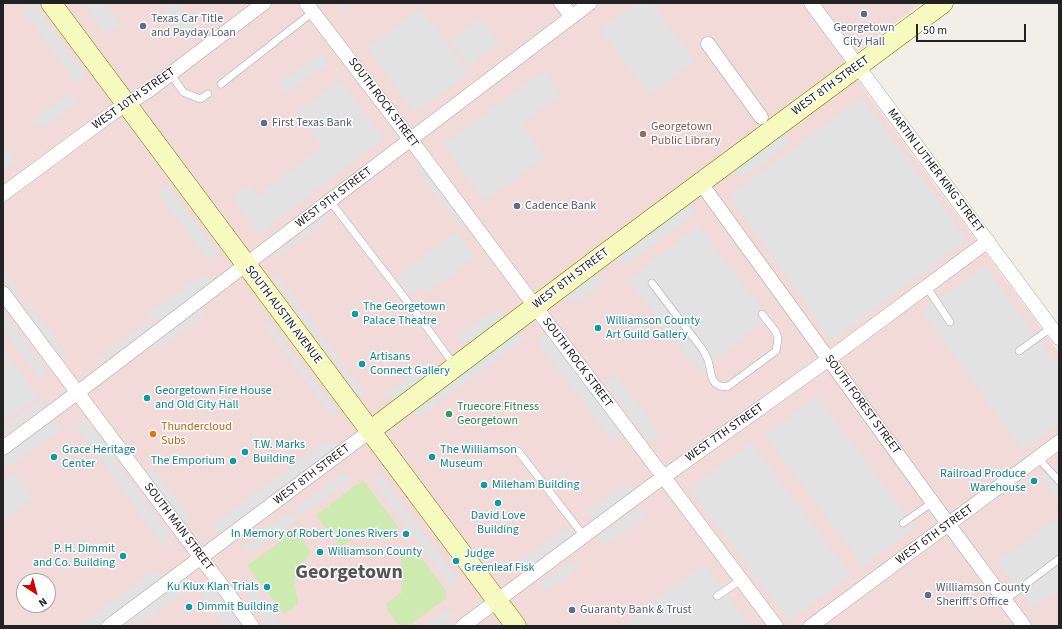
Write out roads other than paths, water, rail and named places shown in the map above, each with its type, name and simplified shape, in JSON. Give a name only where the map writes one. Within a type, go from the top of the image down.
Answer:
[{"type":"main road","name":"WEST 8TH STREET","points":[[370,431],[534,306],[942,3]]},
{"type":"main road","name":"SOUTH AUSTIN AVENUE","points":[[56,7],[126,104],[516,626]]},
{"type":"street","name":"WEST 10TH STREET","points":[[3,194],[126,104],[148,91],[264,3]]},
{"type":"street","points":[[561,3],[572,17]]},
{"type":"street","name":"WEST 9TH STREET","points":[[3,448],[590,3]]},
{"type":"street","name":"MARTIN LUTHER KING STREET","points":[[811,3],[1055,333]]},
{"type":"street","name":"SOUTH ROCK STREET","points":[[309,8],[411,140],[534,306],[776,626]]},
{"type":"street","points":[[708,44],[761,117]]},
{"type":"street","name":"SOUTH FOREST STREET","points":[[700,182],[1024,626]]},
{"type":"street","name":"WEST 7TH STREET","points":[[463,626],[663,477],[829,359],[988,241]]},
{"type":"street","name":"SOUTH MAIN STREET","points":[[3,293],[252,626]]},
{"type":"street","name":"WEST 8TH STREET","points":[[115,624],[370,431]]},
{"type":"street","name":"WEST 6TH STREET","points":[[810,626],[949,525],[1059,442]]},
{"type":"lane","points":[[221,84],[309,8]]},
{"type":"lane","points":[[171,74],[183,92],[200,99],[208,94]]},
{"type":"lane","points":[[330,201],[455,366]]},
{"type":"lane","points":[[652,283],[703,350],[708,360],[714,383],[720,386],[727,387],[776,351],[778,339],[776,332],[762,314]]},
{"type":"lane","points":[[926,286],[950,322]]},
{"type":"lane","points":[[1019,351],[1055,333]]},
{"type":"lane","points":[[518,451],[584,536]]},
{"type":"lane","points":[[1038,458],[1059,481]]},
{"type":"lane","points":[[903,523],[933,502]]},
{"type":"lane","points":[[1005,600],[1059,559]]},
{"type":"lane","points":[[717,596],[741,580]]},
{"type":"place","name":"Georgetown City Hall","points":[[864,14]]},
{"type":"place","name":"Texas Car Title and Payday Loan","points":[[143,26]]},
{"type":"place","name":"First Texas Bank","points":[[264,123]]},
{"type":"place","name":"Georgetown Public Library","points":[[643,134]]},
{"type":"place","name":"Cadence Bank","points":[[517,206]]},
{"type":"place","name":"The Georgetown Palace Theatre","points":[[355,314]]},
{"type":"place","name":"Williamson County Art Guild Gallery","points":[[598,328]]},
{"type":"place","name":"Artisans Connect Gallery","points":[[362,364]]},
{"type":"place","name":"Georgetown Fire House and Old City Hall","points":[[147,398]]},
{"type":"place","name":"Truecore Fitness Georgetown","points":[[449,414]]},
{"type":"place","name":"Thundercloud Subs","points":[[153,434]]},
{"type":"place","name":"T.W. Marks Building","points":[[245,452]]},
{"type":"place","name":"Grace Heritage Center","points":[[54,457]]},
{"type":"place","name":"The Williamson Museum","points":[[432,457]]},
{"type":"place","name":"The Emporium","points":[[233,461]]},
{"type":"place","name":"Railroad Produce Warehouse","points":[[1034,481]]},
{"type":"place","name":"Mileham Building","points":[[484,485]]},
{"type":"place","name":"David Love Building","points":[[498,503]]},
{"type":"place","name":"In Memory of Robert Jones Rivers","points":[[406,534]]},
{"type":"place","name":"Williamson County","points":[[320,552]]},
{"type":"place","name":"P. H. Dimmit and Co. Building","points":[[123,556]]},
{"type":"place","name":"Judge Greenleaf Fisk","points":[[456,561]]},
{"type":"place","name":"Ku Klux Klan Trials","points":[[267,587]]},
{"type":"place","name":"Williamson County Sheriff's Office","points":[[928,595]]},
{"type":"place","name":"Dimmit Building","points":[[189,607]]},
{"type":"place","name":"Guaranty Bank & Trust","points":[[572,610]]},
{"type":"district","name":"Georgetown","points":[[349,574]]}]
